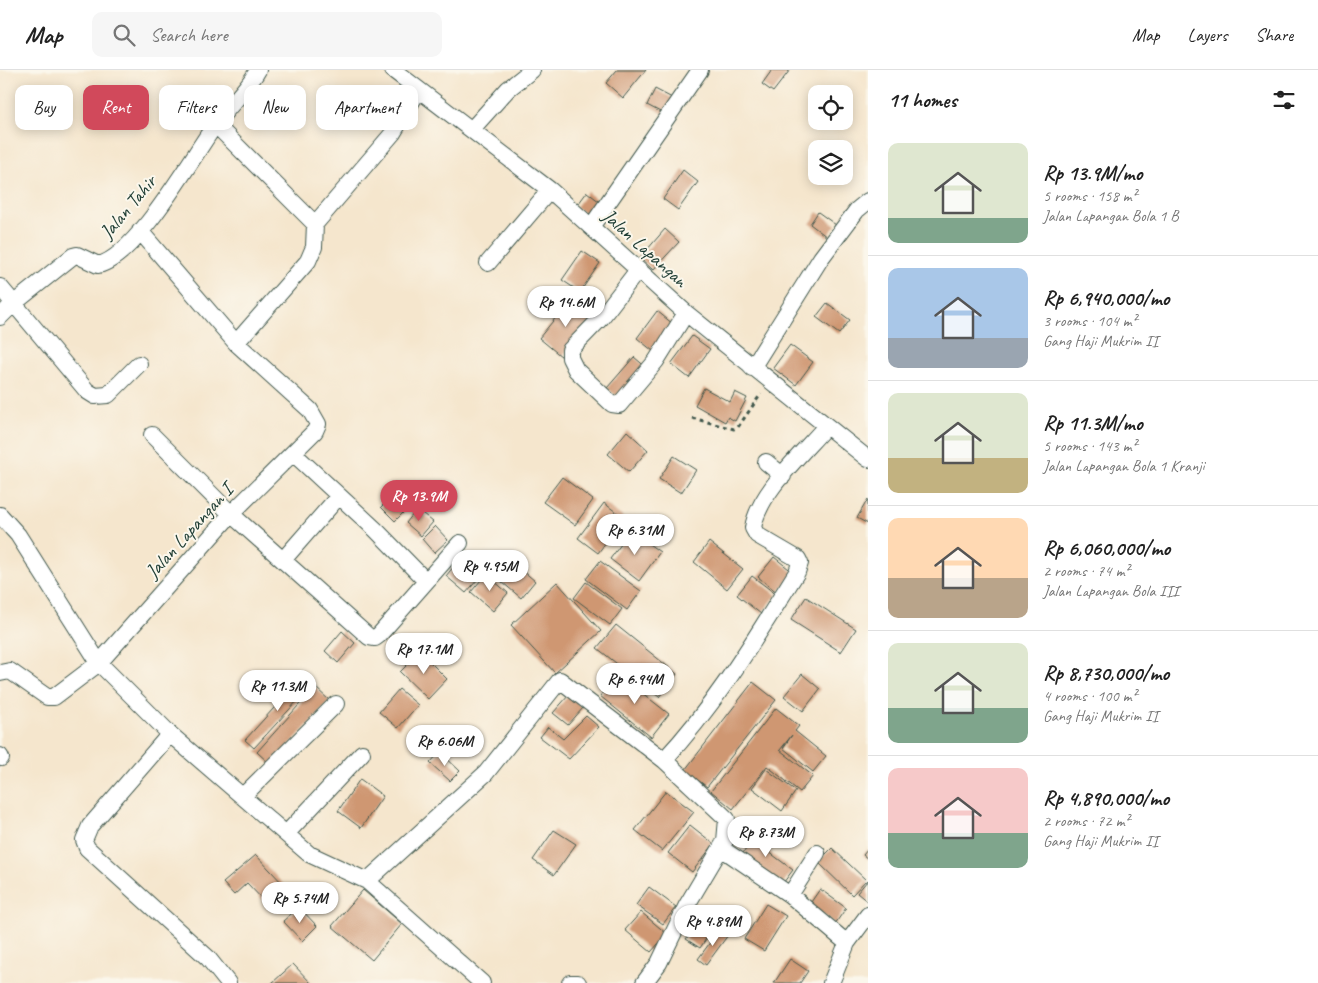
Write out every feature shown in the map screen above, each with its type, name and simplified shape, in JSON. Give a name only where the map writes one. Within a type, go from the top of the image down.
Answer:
[{"type":"street","name":"Jalan Tahir","points":[[234,100],[258,70]]},
{"type":"street","name":"Jalan Lapangan","points":[[393,70],[411,85]]},
{"type":"street","points":[[472,130],[508,89],[532,70]]},
{"type":"street","points":[[591,228],[700,70]]},
{"type":"street","name":"Jalan Lapangan","points":[[418,91],[550,190],[686,313],[752,368],[868,459]]},
{"type":"street","name":"Jalan Tahir","points":[[0,317],[12,304],[74,256],[77,255],[98,265],[121,252],[140,231],[170,191],[211,130]]},
{"type":"street","points":[[221,130],[314,224]]},
{"type":"street","points":[[140,231],[236,343],[308,261],[314,247],[314,224],[395,130]]},
{"type":"street","points":[[488,263],[550,190]]},
{"type":"street","points":[[752,368],[821,258],[857,210],[868,201]]},
{"type":"street","points":[[638,270],[607,311],[570,350],[570,358],[576,370],[612,404],[619,405],[656,361],[686,313]]},
{"type":"street","points":[[0,287],[12,304],[88,391],[95,396],[108,395],[139,364]]},
{"type":"street","name":"Jalan Lapangan I","points":[[5,672],[47,697],[54,697],[99,663],[231,514],[315,431],[318,424],[310,410],[236,343]]},
{"type":"street","points":[[664,760],[680,743],[751,648],[799,567],[800,563],[794,555],[757,535],[753,528],[757,512],[765,497],[826,426]]},
{"type":"street","points":[[152,435],[231,514],[369,637],[375,638],[425,580],[460,544]]},
{"type":"street","points":[[293,453],[376,530],[425,580]]},
{"type":"street","points":[[766,462],[783,476]]},
{"type":"street","points":[[283,560],[339,496]]},
{"type":"street","points":[[0,515],[18,535],[99,663],[170,734],[310,854],[367,881],[482,983]]},
{"type":"street","points":[[0,657],[5,672]]},
{"type":"street","points":[[367,881],[486,773],[560,680],[664,760],[727,819],[725,841],[687,905],[659,963],[644,983]]},
{"type":"street","points":[[243,796],[336,704]]},
{"type":"street","points":[[170,734],[90,826],[84,840],[87,848],[208,958],[228,983]]},
{"type":"street","points":[[287,833],[362,753]]},
{"type":"street","points":[[721,848],[790,895],[847,943]]},
{"type":"street","points":[[790,895],[818,853]]},
{"type":"street","points":[[830,983],[847,943],[868,915]]},
{"type":"street","points":[[570,983],[578,983]]},
{"type":"path","points":[[692,418],[734,429],[738,427],[770,381]]},
{"type":"building","points":[[617,70],[646,70],[623,98],[606,83]]},
{"type":"building","points":[[772,70],[790,70],[773,92],[762,84]]},
{"type":"building","points":[[655,89],[674,99],[666,115],[647,105]]},
{"type":"building","points":[[683,170],[698,182],[678,210],[663,199]]},
{"type":"building","points":[[587,192],[600,202],[589,217],[576,207]]},
{"type":"building","points":[[818,212],[836,225],[827,237],[810,224]]},
{"type":"building","points":[[665,229],[679,242],[653,270],[640,258]]},
{"type":"building","points":[[582,251],[600,263],[580,292],[562,280]]},
{"type":"building","points":[[571,299],[594,318],[562,357],[539,338]]},
{"type":"building","points":[[827,303],[850,320],[839,334],[816,317]]},
{"type":"building","points":[[657,311],[673,324],[653,351],[637,338]]},
{"type":"building","points":[[692,336],[710,349],[689,378],[671,364]]},
{"type":"building","points":[[790,345],[813,362],[796,385],[773,368]]},
{"type":"building","points":[[634,357],[648,369],[621,400],[607,388]]},
{"type":"building","points":[[704,388],[730,402],[735,392],[747,398],[735,421],[728,417],[725,422],[695,405]]},
{"type":"building","points":[[627,431],[648,450],[629,472],[608,454]]},
{"type":"building","points":[[674,456],[696,470],[681,493],[659,479]]},
{"type":"building","points":[[562,477],[593,500],[575,525],[543,502]]},
{"type":"building","points":[[397,491],[411,505],[395,521],[381,507]]},
{"type":"building","points":[[868,499],[868,524],[857,518]]},
{"type":"building","points":[[604,503],[624,518],[598,553],[578,538]]},
{"type":"building","points":[[417,509],[433,522],[421,536],[406,523]]},
{"type":"building","points":[[435,526],[448,540],[434,553],[422,539]]},
{"type":"building","points":[[631,531],[660,552],[639,581],[610,559]]},
{"type":"building","points":[[709,542],[743,569],[727,589],[694,562]]},
{"type":"building","points":[[504,555],[535,581],[521,598],[490,572]]},
{"type":"building","points":[[774,557],[794,573],[778,593],[758,577]]},
{"type":"building","points":[[458,561],[478,579],[466,593],[446,576]]},
{"type":"building","points":[[600,561],[641,591],[627,610],[586,579]]},
{"type":"building","points":[[486,574],[508,593],[493,611],[471,592]]},
{"type":"building","points":[[752,576],[777,595],[761,614],[737,595]]},
{"type":"building","points":[[557,582],[601,631],[555,673],[511,625]]},
{"type":"building","points":[[586,582],[622,609],[610,625],[574,598]]},
{"type":"building","points":[[806,597],[856,629],[841,652],[791,620]]},
{"type":"building","points":[[616,625],[677,674],[659,697],[597,648]]},
{"type":"building","points":[[342,631],[355,643],[338,663],[325,651]]},
{"type":"building","points":[[420,652],[447,679],[428,699],[400,672]]},
{"type":"building","points":[[618,674],[669,714],[651,737],[600,696]]},
{"type":"building","points":[[802,674],[820,689],[803,711],[784,696]]},
{"type":"building","points":[[302,677],[311,686],[254,748],[245,740]]},
{"type":"building","points":[[753,682],[776,700],[707,787],[685,770]]},
{"type":"building","points":[[315,687],[330,701],[271,765],[257,752]]},
{"type":"building","points":[[399,689],[418,705],[398,728],[379,712]]},
{"type":"building","points":[[569,695],[583,708],[568,725],[553,713]]},
{"type":"building","points":[[776,708],[799,726],[795,731],[826,756],[813,772],[783,748],[792,735],[780,750],[813,776],[800,792],[767,766],[733,809],[711,791]]},
{"type":"building","points":[[586,716],[599,727],[569,759],[540,737],[548,727],[563,739]]},
{"type":"building","points":[[440,752],[460,771],[450,781],[430,763]]},
{"type":"building","points":[[766,769],[796,791],[782,811],[752,788]]},
{"type":"building","points":[[360,779],[383,796],[361,828],[338,811]]},
{"type":"building","points":[[666,791],[694,812],[662,851],[635,830]]},
{"type":"building","points":[[690,825],[714,844],[692,872],[668,853]]},
{"type":"building","points":[[762,828],[778,840],[769,852],[793,870],[780,887],[740,857]]},
{"type":"building","points":[[554,830],[576,844],[554,875],[533,860]]},
{"type":"building","points":[[832,848],[866,880],[852,895],[818,862]]},
{"type":"building","points":[[868,849],[868,859],[863,855]]},
{"type":"building","points":[[256,855],[284,885],[265,902],[247,883],[234,895],[223,883]]},
{"type":"building","points":[[868,880],[868,902],[857,893]]},
{"type":"building","points":[[649,887],[676,907],[663,924],[636,905]]},
{"type":"building","points":[[820,889],[846,908],[835,924],[809,905]]},
{"type":"building","points":[[363,890],[402,924],[372,960],[332,926]]},
{"type":"building","points":[[766,904],[786,916],[764,951],[744,939]]},
{"type":"building","points":[[299,907],[317,926],[302,941],[283,921]]},
{"type":"building","points":[[641,912],[667,934],[651,952],[625,930]]},
{"type":"building","points":[[697,924],[710,933],[700,948],[686,939]]},
{"type":"building","points":[[720,929],[728,935],[706,965],[698,959]]},
{"type":"building","points":[[790,959],[808,971],[800,983],[774,983]]},
{"type":"building","points":[[293,964],[311,983],[272,983]]}]
